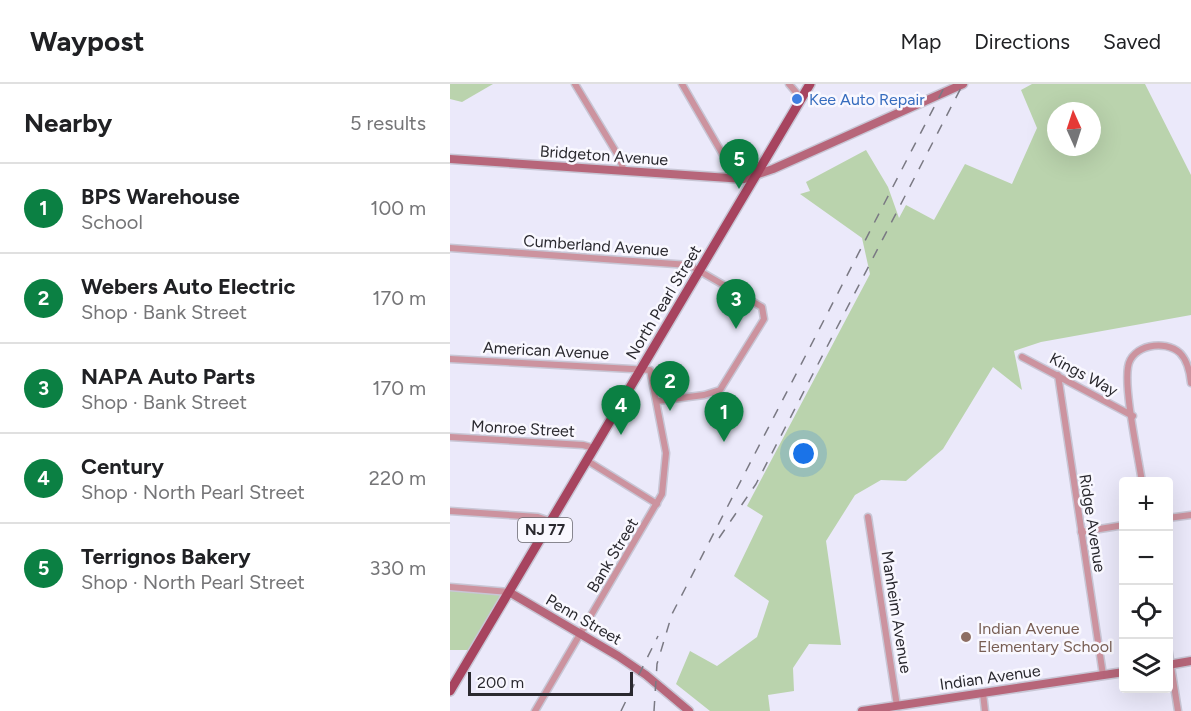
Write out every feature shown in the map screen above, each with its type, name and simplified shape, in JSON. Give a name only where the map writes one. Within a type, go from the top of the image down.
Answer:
[{"type":"main road","name":"North Pearl Street","points":[[450,691],[810,84]]},
{"type":"street","points":[[575,84],[619,157],[624,171]]},
{"type":"street","points":[[682,84],[737,179]]},
{"type":"street","points":[[789,84],[801,98]]},
{"type":"street","name":"Bridgeton Avenue","points":[[450,159],[737,179],[755,176],[963,84]]},
{"type":"street","name":"Cumberland Avenue","points":[[450,248],[689,265],[758,303],[764,310],[764,319],[720,390],[704,395],[657,401]]},
{"type":"street","points":[[1141,477],[1128,364],[1136,354],[1148,347],[1163,345],[1181,354],[1187,364],[1191,383]]},
{"type":"street","name":"Kings Way","points":[[1022,357],[1133,416]]},
{"type":"street","name":"American Avenue","points":[[450,359],[640,369]]},
{"type":"street","name":"Bank Street","points":[[535,711],[657,504],[664,485],[666,465],[657,401],[650,370],[640,369]]},
{"type":"street","name":"Ridge Avenue","points":[[1058,375],[1103,675]]},
{"type":"street","name":"Monroe Street","points":[[450,437],[583,445],[594,448]]},
{"type":"street","points":[[586,460],[657,504]]},
{"type":"street","points":[[450,511],[538,517],[550,521]]},
{"type":"street","points":[[1173,517],[1191,515]]},
{"type":"street","name":"Manheim Avenue","points":[[868,518],[897,708]]},
{"type":"street","points":[[1081,532],[1119,526]]},
{"type":"street","name":"Penn Street","points":[[450,587],[509,592],[646,675],[689,711]]},
{"type":"street","points":[[1173,664],[1191,661]]},
{"type":"street","name":"Indian Avenue","points":[[862,711],[897,708],[1119,673]]},
{"type":"street","points":[[1173,682],[1178,711]]},
{"type":"street","points":[[982,693],[985,711]]},
{"type":"green space","points":[[450,84],[493,84],[462,102],[450,99]]},
{"type":"green space","points":[[1032,84],[1145,84],[1191,175],[1191,315],[1041,342],[1014,351],[1022,390],[993,367],[943,449],[906,481],[881,480],[855,495],[826,541],[841,645],[809,644],[793,668],[794,691],[768,695],[770,711],[710,711],[676,684],[690,651],[717,666],[757,637],[769,601],[734,576],[763,516],[747,506],[870,274],[862,238],[800,194],[810,191],[806,182],[866,150],[888,187],[899,218],[906,205],[934,220],[965,164],[1012,184],[1037,128],[1021,90]]},
{"type":"green space","points":[[450,587],[509,592],[474,650],[450,650]]},
{"type":"railway","points":[[654,711],[657,664],[672,614],[946,84]]},
{"type":"railway","points":[[719,538],[756,484],[963,84]]},
{"type":"railway","points":[[621,711],[658,636]]},
{"type":"place","name":"Kee Auto Repair","points":[[797,99]]},
{"type":"place","name":"Terrignos Bakery","points":[[739,189]]},
{"type":"place","name":"NAPA Auto Parts","points":[[736,329]]},
{"type":"place","name":"Webers Auto Electric","points":[[670,411]]},
{"type":"place","name":"Century","points":[[621,435]]},
{"type":"place","name":"BPS Warehouse","points":[[724,442]]},
{"type":"place","name":"Indian Avenue Elementary School","points":[[966,637]]}]
